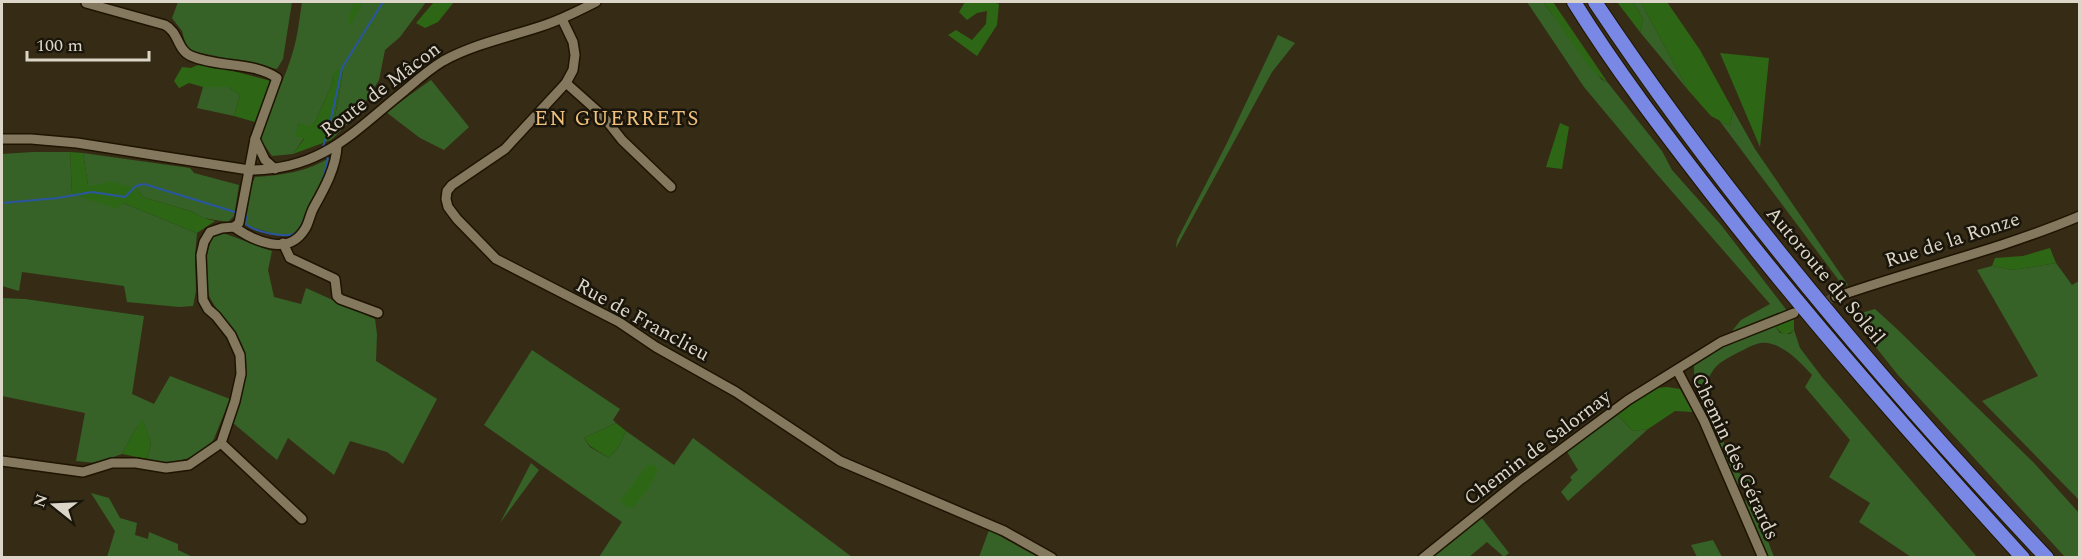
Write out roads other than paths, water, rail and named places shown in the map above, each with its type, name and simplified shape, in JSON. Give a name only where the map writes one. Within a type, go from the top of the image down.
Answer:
[{"type":"highway","name":"Autoroute du Soleil","points":[[1574,2],[1667,136],[1746,238],[1881,400],[2023,558]]},
{"type":"highway","name":"Autoroute du Soleil","points":[[1595,2],[1700,149],[1797,273],[1918,415],[2047,558]]},
{"type":"street","name":"Route de Mâcon","points":[[2,139],[77,143],[249,170],[276,169],[297,165],[333,149],[425,73],[442,62],[467,50],[562,19],[596,2]]},
{"type":"street","points":[[2,461],[83,472],[112,463],[136,463],[166,468],[189,465],[220,442],[235,401],[241,374],[240,355],[231,335],[203,300],[201,255],[204,242],[210,232],[234,227],[239,223],[255,139],[277,78],[270,73],[188,55],[181,48],[173,30],[165,25],[86,3]]},
{"type":"street","name":"Rue de Franclieu","points":[[562,19],[573,42],[575,55],[573,70],[566,83],[505,149],[452,185],[447,191],[448,207],[457,219],[496,259],[619,322],[656,347],[736,392],[840,461],[1004,531],[1052,558]]},
{"type":"street","points":[[566,83],[603,116],[622,140],[671,187]]},
{"type":"street","points":[[255,139],[265,160],[276,169]]},
{"type":"street","points":[[234,227],[263,243],[294,241],[304,230],[336,159],[333,149]]},
{"type":"street","name":"Rue de la Ronze","points":[[1836,297],[1890,278],[1945,263],[2079,216]]},
{"type":"street","points":[[283,243],[290,258],[334,279],[337,296],[340,299],[378,313]]},
{"type":"street","points":[[1677,370],[1721,342],[1794,313]]},
{"type":"street","name":"Chemin de Salornay","points":[[1423,558],[1555,453],[1628,400],[1677,370]]},
{"type":"street","name":"Chemin des Gérards","points":[[1677,370],[1704,421],[1763,558]]},
{"type":"street","points":[[220,442],[302,519]]},
{"type":"waterway","points":[[322,150],[342,68],[383,2]]},
{"type":"waterway","points":[[322,183],[328,159],[325,154]]},
{"type":"waterway","points":[[2,203],[58,198],[92,192],[125,197],[136,186],[144,184],[235,212]]},
{"type":"waterway","points":[[247,215],[245,223],[249,226],[278,235],[297,232],[306,215]]},
{"type":"tunnel","points":[[1802,310],[1836,297]]},
{"type":"district","name":"EN GUERRETS","points":[[617,118]]}]
